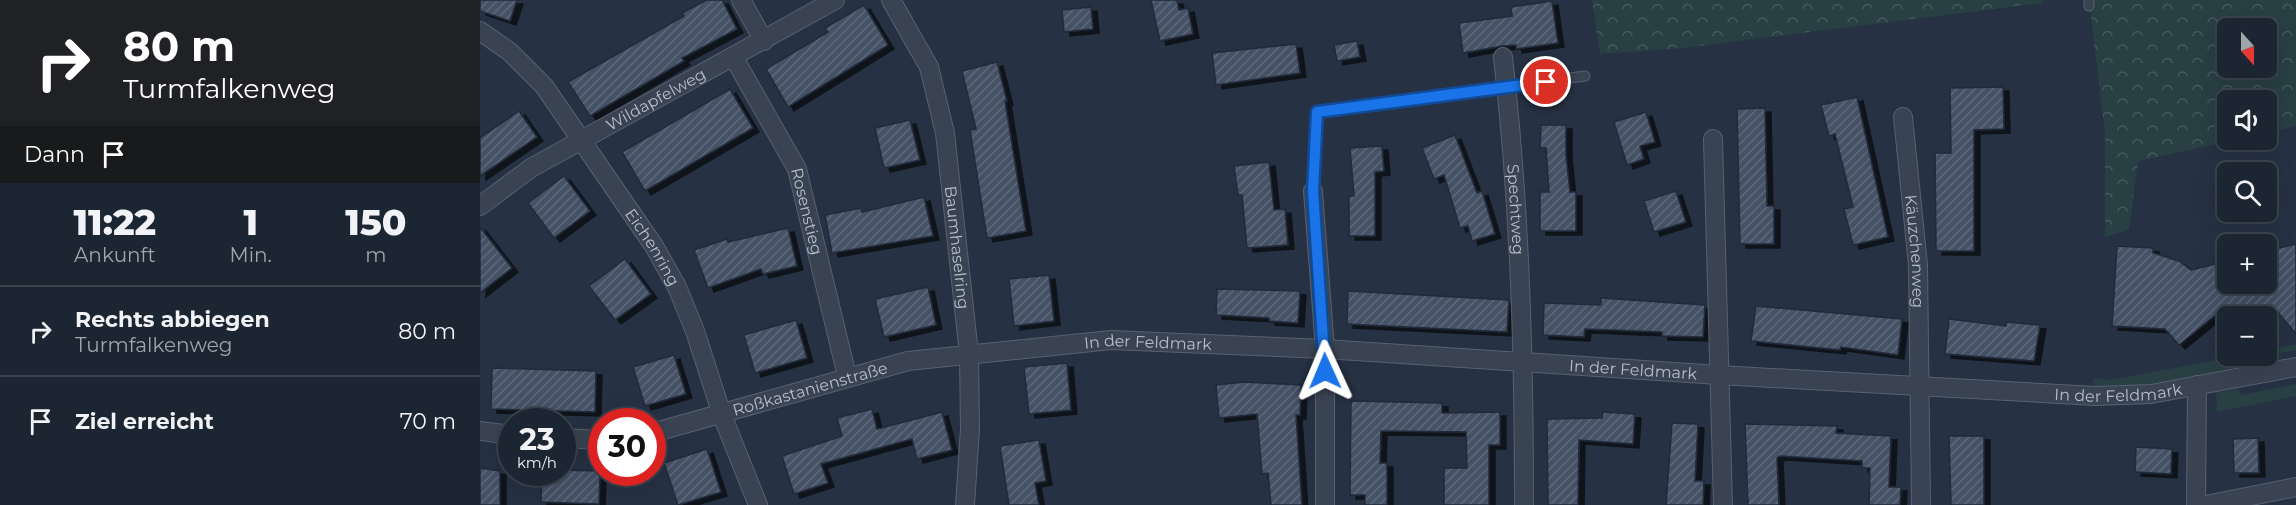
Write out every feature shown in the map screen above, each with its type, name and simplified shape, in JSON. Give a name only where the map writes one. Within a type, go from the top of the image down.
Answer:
[{"type":"street","points":[[741,0],[764,40]]},
{"type":"street","name":"Wildapfelweg","points":[[480,206],[531,168],[734,58],[835,0]]},
{"type":"street","name":"Baumhaselring","points":[[891,0],[930,67],[945,134],[969,354],[970,429],[965,505]]},
{"type":"street","name":"Eichenring","points":[[480,31],[510,52],[544,86],[654,246],[677,287],[722,415],[758,505]]},
{"type":"street","name":"Spechtweg","points":[[1503,57],[1513,168],[1524,361],[1524,505]]},
{"type":"street","name":"Rosenstieg","points":[[734,58],[797,169],[847,376]]},
{"type":"street","name":"Käuzchenweg","points":[[1903,117],[1918,265],[1921,505]]},
{"type":"street","points":[[1713,139],[1723,505]]},
{"type":"street","points":[[1313,191],[1325,349],[1325,505]]},
{"type":"street","name":"In der Feldmark","points":[[969,354],[1111,340],[1325,349],[1719,375],[2096,396],[2151,394],[2296,366]]},
{"type":"street","name":"Roßkastanienstraße","points":[[666,429],[722,415],[847,376],[908,361],[969,354]]},
{"type":"street","points":[[2196,505],[2197,385]]},
{"type":"street","points":[[480,431],[498,433]]},
{"type":"street","points":[[2206,505],[2296,487]]},
{"type":"lane","points":[[1313,191],[1317,112],[1585,76]]},
{"type":"green space","points":[[1592,0],[2044,0],[2042,3],[1683,48],[1600,54]]},
{"type":"green space","points":[[2089,0],[2296,0],[2296,126],[2277,131],[2277,90],[2217,90],[2217,144],[2138,161],[2129,230],[2105,237],[2105,134]]},
{"type":"green space","points":[[2296,344],[2296,350],[2277,354],[2277,348]]},
{"type":"green space","points":[[2217,360],[2217,366],[2232,366],[2233,371],[2150,386],[2094,386],[2093,378],[2109,380]]},
{"type":"green space","points":[[2296,384],[2296,396],[2217,412],[2216,393],[2239,388],[2240,395]]},
{"type":"building","points":[[480,0],[517,0],[510,21],[480,11]]},
{"type":"building","points":[[707,0],[722,0],[737,29],[682,58],[684,61],[590,116],[568,82],[684,16],[682,13]]},
{"type":"building","points":[[1151,0],[1177,0],[1179,10],[1188,8],[1193,34],[1160,41]]},
{"type":"building","points":[[1552,1],[1558,43],[1516,49],[1516,45],[1502,46],[1463,53],[1459,23],[1512,16],[1511,7]]},
{"type":"building","points":[[864,5],[888,45],[788,107],[766,69],[828,32],[825,28]]},
{"type":"building","points":[[1091,7],[1093,29],[1064,32],[1062,10]]},
{"type":"building","points":[[1357,41],[1360,57],[1337,61],[1334,45]]},
{"type":"building","points":[[1296,44],[1300,73],[1216,85],[1212,53]]},
{"type":"building","points":[[997,62],[1007,101],[1005,101],[1026,231],[987,238],[970,130],[976,129],[962,71]]},
{"type":"building","points":[[2003,87],[2004,129],[1974,130],[1974,251],[1936,251],[1935,153],[1951,153],[1950,88]]},
{"type":"building","points":[[730,89],[753,128],[645,191],[622,152]]},
{"type":"building","points":[[1857,97],[1888,237],[1853,245],[1844,209],[1853,207],[1835,134],[1829,136],[1821,105]]},
{"type":"building","points":[[1765,108],[1767,206],[1774,206],[1774,244],[1740,244],[1737,109]]},
{"type":"building","points":[[519,111],[537,137],[480,176],[480,138]]},
{"type":"building","points":[[1646,112],[1655,142],[1640,146],[1644,159],[1627,165],[1614,122]]},
{"type":"building","points":[[910,120],[920,160],[884,168],[875,128]]},
{"type":"building","points":[[1541,125],[1566,125],[1570,192],[1576,192],[1576,231],[1540,231],[1540,192],[1549,192],[1546,148],[1540,148]]},
{"type":"building","points":[[1455,135],[1477,193],[1482,191],[1495,234],[1472,241],[1468,226],[1460,228],[1444,175],[1434,179],[1422,148]]},
{"type":"building","points":[[1382,146],[1384,171],[1375,172],[1375,236],[1349,236],[1349,196],[1354,196],[1350,148]]},
{"type":"building","points":[[1269,162],[1274,210],[1285,209],[1288,245],[1247,248],[1242,195],[1238,195],[1234,166]]},
{"type":"building","points":[[564,176],[590,211],[554,238],[528,203]]},
{"type":"building","points":[[1676,191],[1686,222],[1654,232],[1644,201]]},
{"type":"building","points":[[924,197],[933,236],[832,253],[825,215],[861,208],[862,212]]},
{"type":"building","points":[[480,227],[512,268],[480,293]]},
{"type":"building","points":[[788,228],[797,266],[763,274],[761,269],[708,288],[694,250],[727,239],[728,242]]},
{"type":"building","points":[[2296,244],[2296,334],[2277,311],[2277,306],[2272,305],[2217,306],[2217,314],[2179,345],[2165,329],[2112,326],[2117,246],[2153,248],[2153,253],[2179,261],[2191,270],[2217,264],[2217,294],[2277,294],[2277,248]]},
{"type":"building","points":[[625,259],[651,294],[615,320],[589,286]]},
{"type":"building","points":[[1049,275],[1054,321],[1014,326],[1009,279]]},
{"type":"building","points":[[928,287],[936,325],[884,337],[875,299]]},
{"type":"building","points":[[1217,289],[1300,291],[1298,323],[1269,321],[1269,318],[1216,315]]},
{"type":"building","points":[[1348,291],[1509,300],[1507,332],[1347,324]]},
{"type":"building","points":[[1601,298],[1705,305],[1703,337],[1662,336],[1662,332],[1585,329],[1584,337],[1543,335],[1544,303],[1601,305]]},
{"type":"building","points":[[1756,306],[1902,319],[1898,355],[1841,347],[1840,350],[1751,341]]},
{"type":"building","points":[[1949,319],[2006,326],[2006,322],[2040,325],[2034,361],[1945,354]]},
{"type":"building","points":[[796,320],[807,358],[755,373],[744,335]]},
{"type":"building","points":[[674,355],[686,394],[645,406],[633,367]]},
{"type":"building","points":[[1067,363],[1071,410],[1029,414],[1024,367]]},
{"type":"building","points":[[492,368],[596,371],[595,408],[588,408],[588,412],[576,411],[576,408],[491,409]]},
{"type":"building","points":[[1245,382],[1301,385],[1300,415],[1296,415],[1302,505],[1271,505],[1268,473],[1262,474],[1257,414],[1219,418],[1216,385]]},
{"type":"building","points":[[1351,401],[1442,403],[1442,413],[1500,412],[1500,445],[1489,445],[1489,505],[1444,505],[1444,468],[1467,468],[1466,432],[1381,431],[1380,463],[1387,463],[1387,505],[1365,505],[1365,495],[1350,495]]},
{"type":"building","points":[[872,409],[877,429],[942,412],[952,450],[917,459],[912,439],[821,464],[828,483],[794,494],[782,456],[842,436],[837,418]]},
{"type":"building","points":[[1603,412],[1635,414],[1633,444],[1579,440],[1578,505],[1548,505],[1547,419],[1602,418]]},
{"type":"building","points":[[1672,423],[1698,424],[1695,481],[1704,481],[1703,505],[1666,505]]},
{"type":"building","points":[[1745,424],[1837,426],[1836,433],[1891,436],[1889,487],[1901,487],[1900,505],[1869,505],[1870,468],[1862,468],[1862,461],[1780,456],[1777,458],[1779,505],[1748,505]]},
{"type":"building","points":[[1949,436],[1984,436],[1984,505],[1951,505]]},
{"type":"building","points":[[2258,438],[2259,473],[2234,473],[2233,439]]},
{"type":"building","points":[[1039,440],[1046,481],[1035,483],[1039,505],[1009,505],[1000,446]]},
{"type":"building","points":[[2136,447],[2172,449],[2171,474],[2135,472]]},
{"type":"building","points":[[707,449],[721,492],[678,505],[666,469],[666,462]]},
{"type":"building","points":[[480,468],[498,471],[500,505],[480,505]]},
{"type":"building","points":[[576,470],[588,471],[588,486],[600,486],[599,504],[541,502],[542,486],[576,486]]},
{"type":"route","points":[[1325,371],[1313,191],[1317,112],[1546,82]]}]
